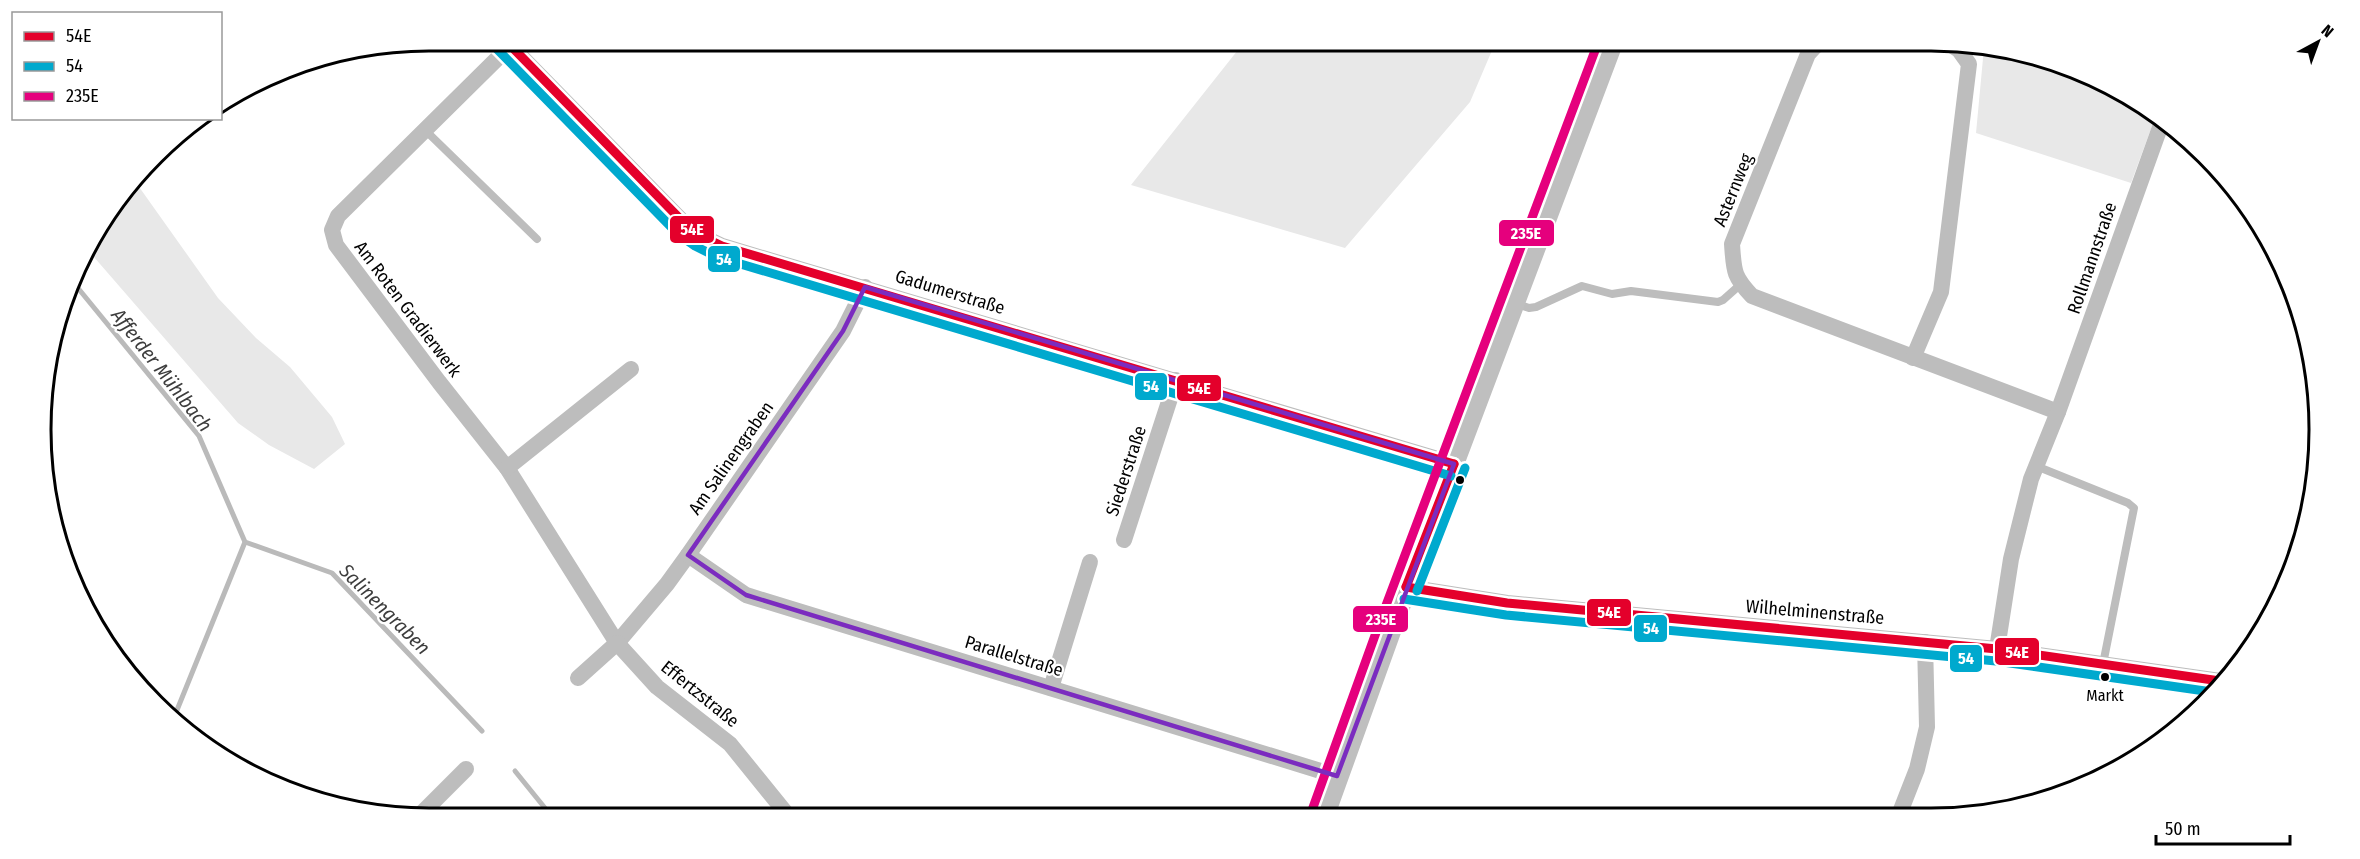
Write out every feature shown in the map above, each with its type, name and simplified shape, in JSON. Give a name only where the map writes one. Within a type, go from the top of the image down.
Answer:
[{"type":"main road","points":[[1325,808],[1608,51]]},
{"type":"street","name":"Am Roten Gradierwerk","points":[[500,51],[338,216],[332,230],[336,245],[507,468],[617,643]]},
{"type":"street","name":"Gadumerstraße","points":[[516,51],[687,226],[722,246],[1454,464]]},
{"type":"street","name":"Asternweg","points":[[1741,284],[1734,272],[1732,244],[1811,51]]},
{"type":"street","points":[[1913,358],[1941,292],[1969,64],[1961,53]]},
{"type":"street","name":"Rollmannstraße","points":[[2058,412],[2160,128]]},
{"type":"street","points":[[1741,284],[1752,296],[2058,412],[2031,478],[2011,559],[1996,649]]},
{"type":"street","name":"Am Salinengraben","points":[[617,643],[667,584],[688,555],[843,331],[865,287]]},
{"type":"street","points":[[507,468],[631,369]]},
{"type":"street","name":"Siederstraße","points":[[1124,540],[1176,380]]},
{"type":"street","name":"Parallelstraße","points":[[688,555],[746,595],[1337,776]]},
{"type":"street","points":[[1051,688],[1090,562]]},
{"type":"street","name":"Wilhelminenstraße","points":[[1406,587],[1507,603],[1996,649],[2214,680]]},
{"type":"street","points":[[1902,808],[1917,769],[1927,727],[1925,642]]},
{"type":"street","points":[[578,678],[617,643]]},
{"type":"street","name":"Effertzstraße","points":[[617,643],[657,687],[730,744],[782,808]]},
{"type":"street","points":[[427,808],[466,769]]},
{"type":"lane","points":[[425,130],[537,239]]},
{"type":"lane","points":[[1513,303],[1536,308],[1582,286],[1612,294],[1631,291],[1718,302],[1741,284]]},
{"type":"lane","points":[[2036,466],[2128,503],[2134,508],[2103,664]]},
{"type":"highlighted area","points":[[865,287],[1454,464],[1337,776],[746,595],[688,555],[843,331]]},
{"type":"shaded area","points":[[1237,51],[1492,51],[1470,102],[1345,248],[1131,185]]},
{"type":"shaded area","points":[[1983,55],[2028,64],[2075,80],[2120,102],[2153,123],[2131,183],[1976,133]]},
{"type":"shaded area","points":[[139,187],[218,298],[256,338],[290,367],[332,417],[345,444],[314,469],[269,445],[238,423],[93,256],[115,219]]},
{"type":"waterway","name":"Afferder Mühlbach","points":[[79,289],[199,436],[245,542],[177,711]]},
{"type":"waterway","name":"Salinengraben","points":[[245,542],[332,573],[482,731]]},
{"type":"waterway","name":"Salinengraben","points":[[515,771],[545,808]]},
{"type":"transit line","name":"54","points":[[499,51],[678,234],[717,257],[1451,476]]},
{"type":"transit line","name":"54E","points":[[516,51],[687,226],[722,246],[1454,464]]},
{"type":"transit line","name":"235E","points":[[1313,808],[1382,616],[1595,51]]},
{"type":"transit line","name":"54E","points":[[1406,587],[1454,464]]},
{"type":"transit line","name":"54","points":[[1417,591],[1465,468]]},
{"type":"transit line","name":"54E","points":[[1406,587],[1507,603],[1997,649],[2214,680]]},
{"type":"transit line","name":"54","points":[[1404,599],[1506,615],[1996,661],[2204,691]]},
{"type":"place","name":"Markt","points":[[2105,677]]}]
